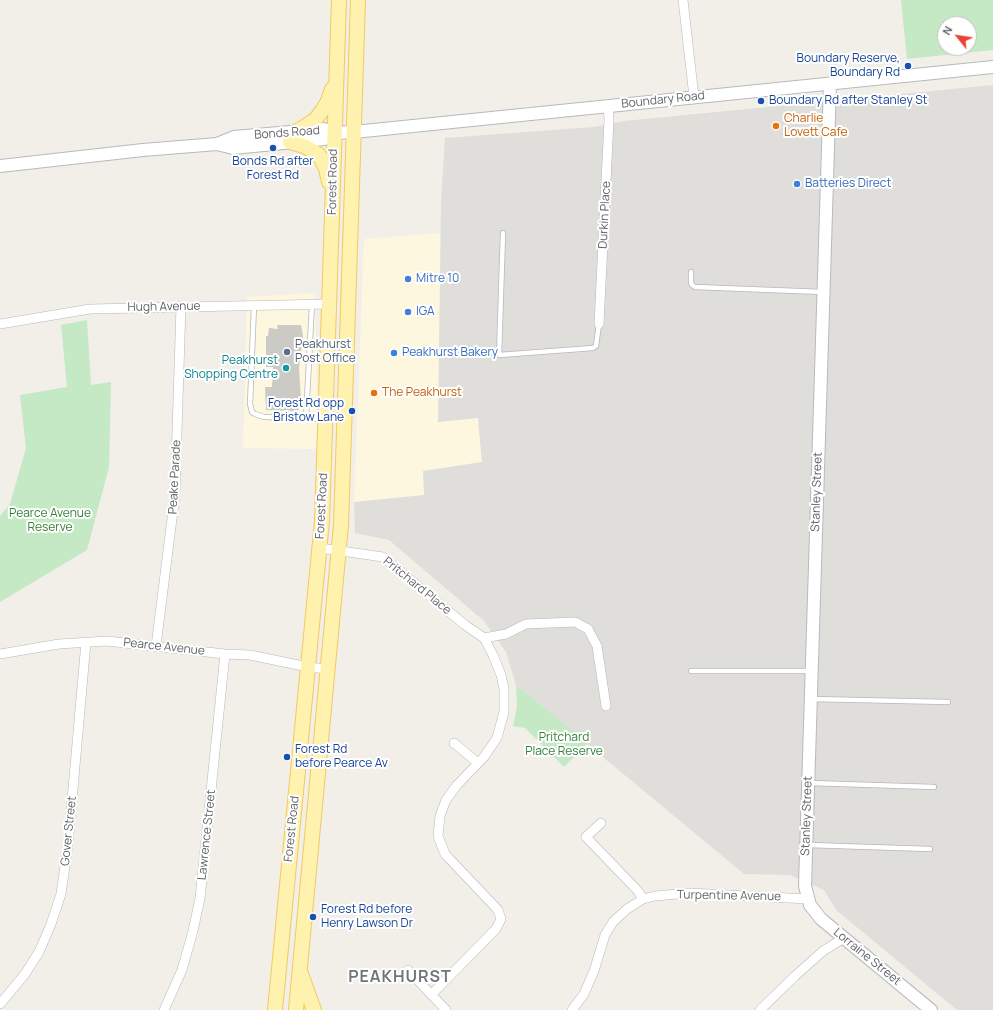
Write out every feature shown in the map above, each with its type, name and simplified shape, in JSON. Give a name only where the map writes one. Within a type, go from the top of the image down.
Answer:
[{"type":"main road","name":"Forest Road","points":[[275,1010],[320,548],[323,500],[339,0]]},
{"type":"main road","name":"Forest Road","points":[[296,1010],[339,550],[358,0]]},
{"type":"main road","name":"Boundary Road","points":[[334,133],[993,67]]},
{"type":"main road","points":[[333,194],[326,169],[321,158],[293,137],[315,120],[322,111],[328,101],[336,79]]},
{"type":"main road","name":"Stanley Street","points":[[808,899],[805,879],[830,84]]},
{"type":"main road","name":"Bonds Road","points":[[0,166],[143,150],[217,144],[234,137],[293,137],[324,129],[334,133]]},
{"type":"main road","name":"Lorraine Street","points":[[808,899],[817,915],[931,1010]]},
{"type":"main road","points":[[300,970],[314,1010]]},
{"type":"main road","points":[[270,1010],[277,987]]},
{"type":"street","points":[[683,0],[694,97]]},
{"type":"street","name":"Durkin Place","points":[[599,324],[609,120],[608,106]]},
{"type":"street","name":"Hugh Avenue","points":[[0,324],[90,309],[329,304]]},
{"type":"street","name":"Peake Parade","points":[[156,646],[175,495],[181,306]]},
{"type":"street","name":"Pritchard Place","points":[[320,548],[383,557],[465,625],[484,638],[498,665],[504,688],[505,701],[502,723],[497,738],[489,751],[457,785],[442,807],[438,825],[438,836],[445,854],[498,910],[501,920],[496,929],[432,994]]},
{"type":"street","points":[[484,638],[506,634],[526,624],[575,622],[588,629],[597,646],[606,706]]},
{"type":"street","name":"Pearce Avenue","points":[[0,654],[59,644],[107,641],[225,654],[250,655],[308,667],[327,669]]},
{"type":"street","name":"Gover Street","points":[[0,1004],[25,974],[39,952],[51,924],[61,894],[68,845],[86,642]]},
{"type":"street","name":"Lawrence Street","points":[[164,1010],[182,970],[193,931],[200,898],[225,654]]},
{"type":"street","points":[[454,743],[478,763]]},
{"type":"street","points":[[601,823],[586,838],[638,891],[643,899]]},
{"type":"street","name":"Turpentine Avenue","points":[[572,1010],[584,994],[594,971],[604,935],[613,922],[627,909],[643,899],[655,896],[689,893],[808,899]]},
{"type":"street","points":[[760,1010],[794,976],[823,951],[844,938]]},
{"type":"street","points":[[408,970],[446,1010]]},
{"type":"lane","points":[[503,233],[499,355],[593,348],[596,346],[599,324]]},
{"type":"lane","points":[[692,272],[691,282],[695,287],[824,292]]},
{"type":"lane","points":[[306,418],[312,304]]},
{"type":"lane","points":[[254,306],[250,404],[252,412],[264,417],[325,419]]},
{"type":"lane","points":[[691,671],[812,671]]},
{"type":"lane","points":[[811,699],[948,702]]},
{"type":"lane","points":[[808,783],[934,787]]},
{"type":"lane","points":[[806,845],[930,849]]},
{"type":"shaded area","points":[[993,85],[993,1010],[957,1010],[836,910],[824,890],[790,875],[744,874],[516,685],[506,652],[484,621],[389,540],[355,533],[354,502],[424,495],[423,471],[482,462],[478,418],[438,422],[441,202],[445,138],[594,127],[624,121]]},
{"type":"shaded area","points":[[441,233],[438,422],[478,418],[482,462],[423,471],[425,495],[354,502],[364,239]]},
{"type":"shaded area","points":[[315,293],[318,449],[243,448],[247,297]]},
{"type":"green space","points":[[901,0],[993,0],[993,50],[977,52],[977,16],[937,16],[937,56],[907,59]]},
{"type":"green space","name":"Pearce Avenue Reserve","points":[[87,320],[91,385],[111,382],[109,467],[87,550],[0,602],[0,516],[10,504],[26,448],[20,395],[67,387],[61,325]]},
{"type":"green space","name":"Pritchard Place Reserve","points":[[516,685],[588,743],[564,767],[525,728],[513,726],[517,706]]},
{"type":"building","name":"Peakhurst Shopping Centre","points":[[277,325],[301,325],[303,336],[299,368],[301,399],[298,411],[266,410],[265,387],[272,387],[273,367],[266,367],[266,336],[268,336],[269,328],[278,329]]},
{"type":"place","name":"Boundary Reserve, Boundary Rd","points":[[908,66]]},
{"type":"place","name":"Boundary Rd after Stanley St","points":[[761,101]]},
{"type":"place","name":"Charlie Lovett Cafe","points":[[776,126]]},
{"type":"place","name":"Bonds Rd after Forest Rd","points":[[273,148]]},
{"type":"place","name":"Batteries Direct","points":[[797,184]]},
{"type":"place","name":"Mitre 10","points":[[408,279]]},
{"type":"place","name":"IGA","points":[[408,312]]},
{"type":"place","name":"Peakhurst Post Office","points":[[287,352]]},
{"type":"place","name":"Peakhurst Bakery","points":[[394,353]]},
{"type":"place","name":"Peakhurst Shopping Centre","points":[[286,368]]},
{"type":"place","name":"The Peakhurst","points":[[374,393]]},
{"type":"place","name":"Forest Rd opp Bristow Lane","points":[[352,411]]},
{"type":"place","name":"Forest Rd before Pearce Av","points":[[287,757]]},
{"type":"place","name":"Forest Rd before Henry Lawson Dr","points":[[313,917]]},
{"type":"district","name":"PEAKHURST","points":[[400,978]]}]
